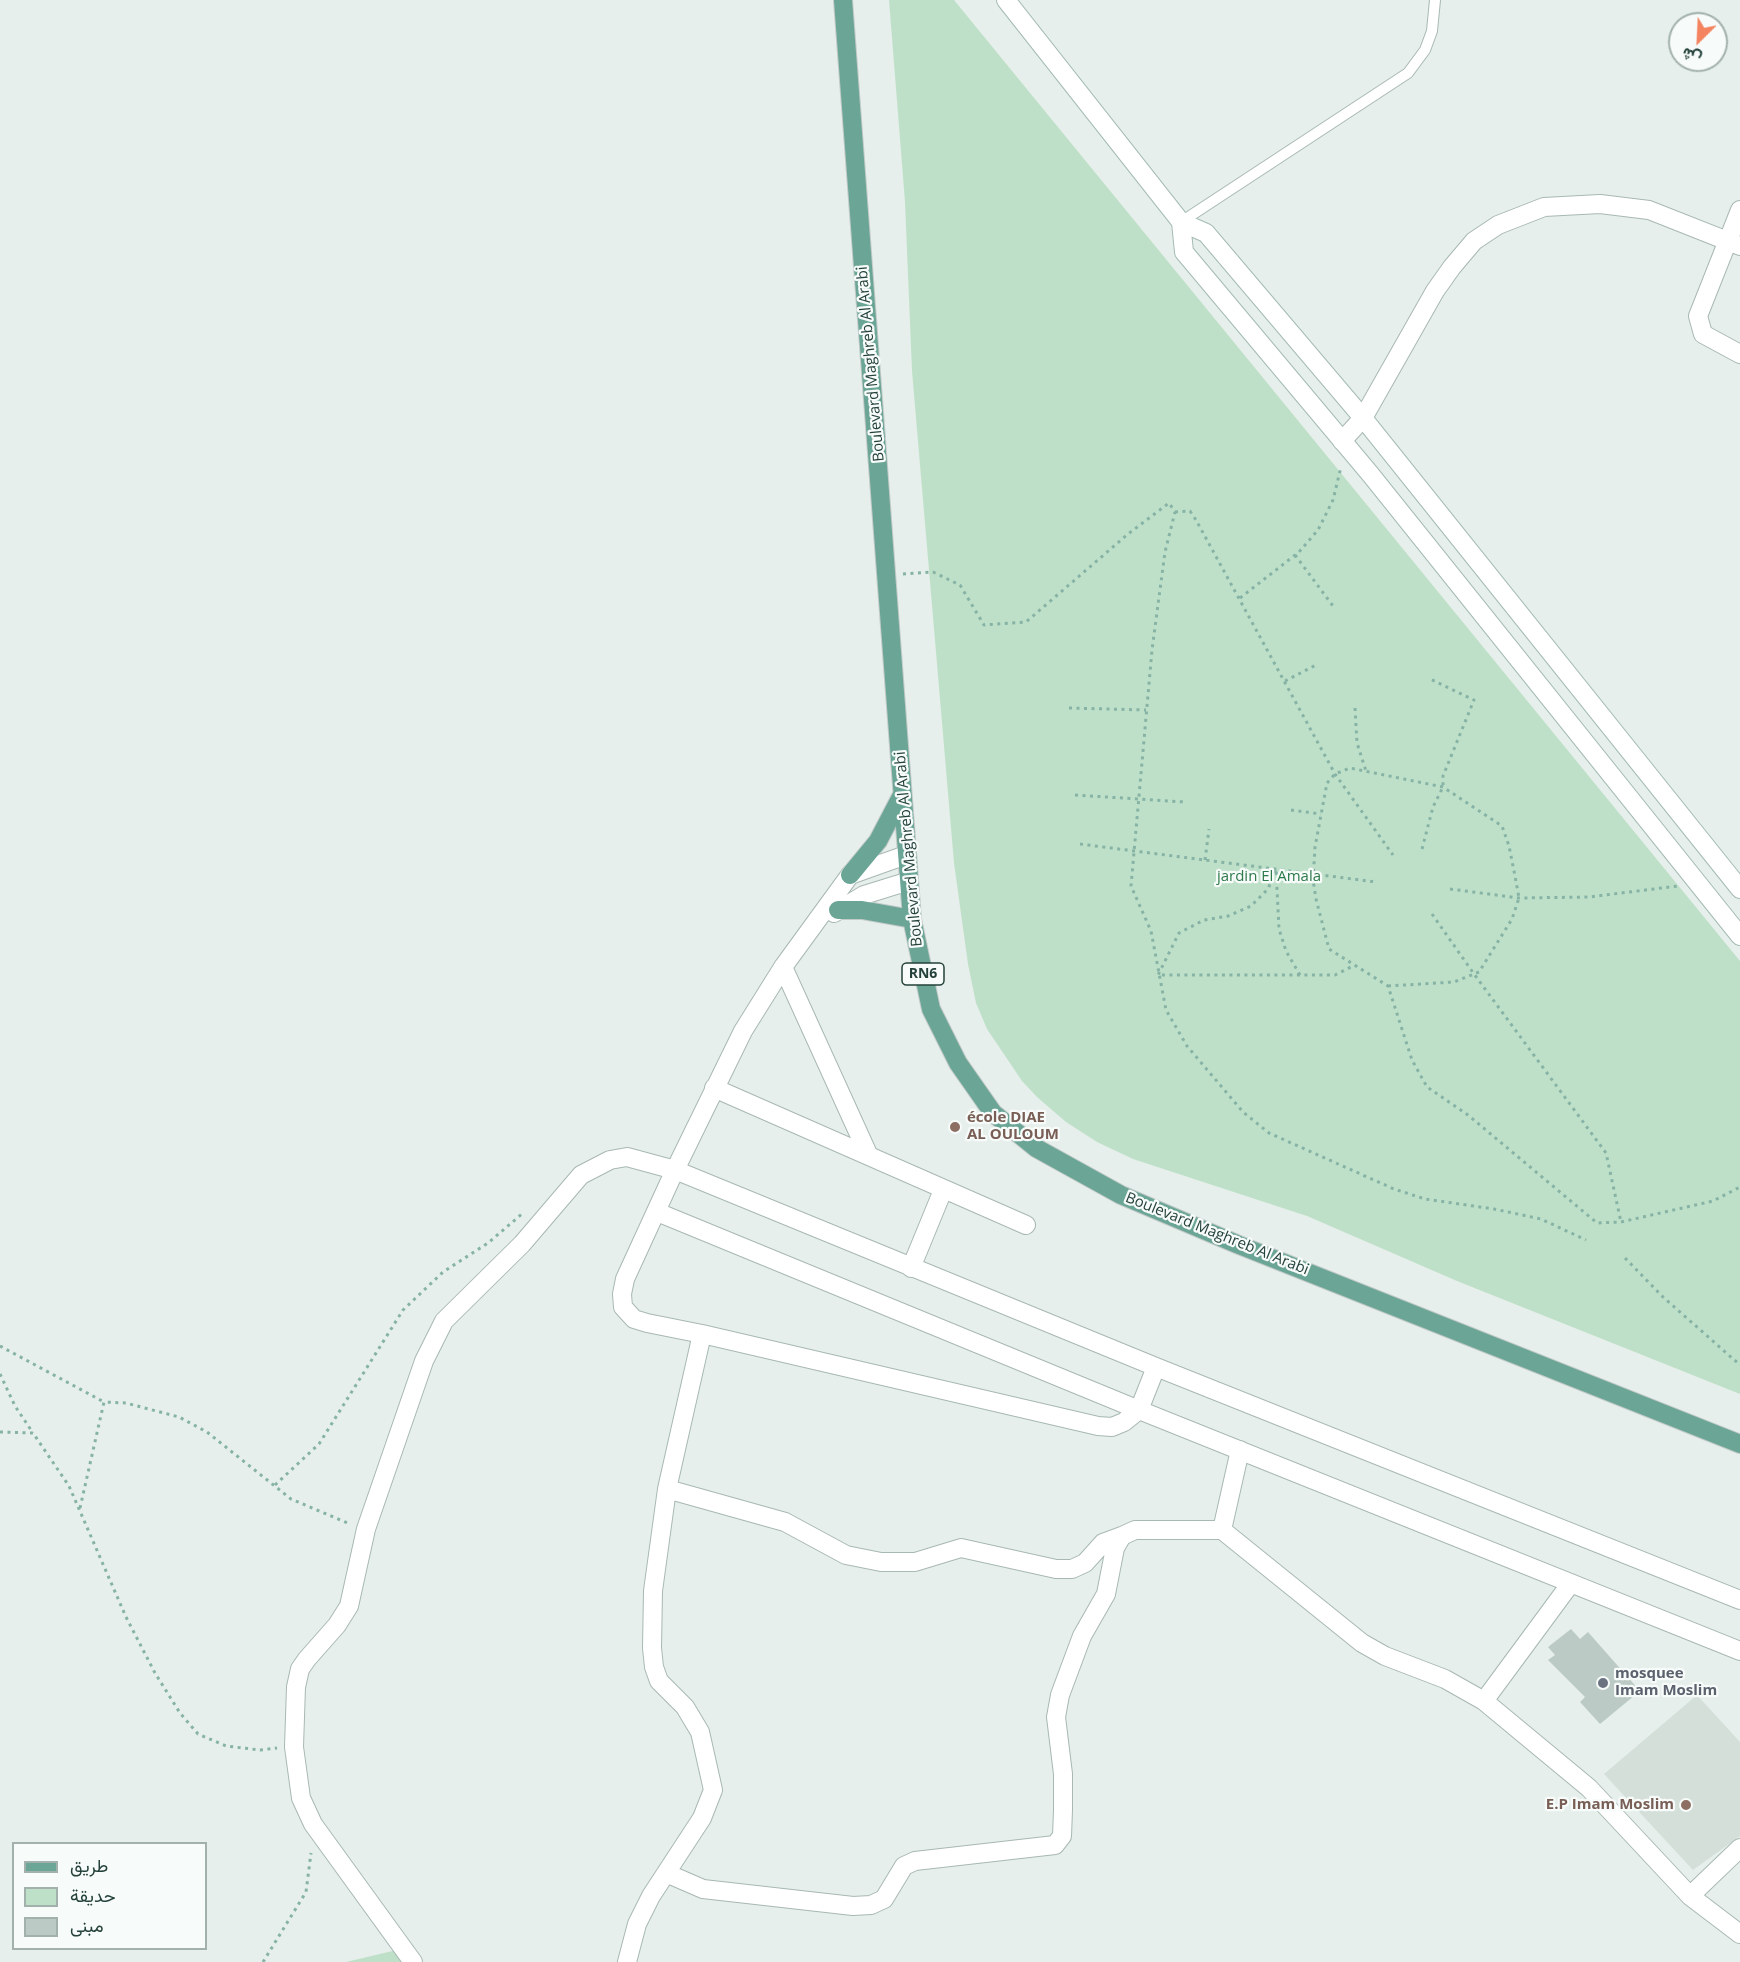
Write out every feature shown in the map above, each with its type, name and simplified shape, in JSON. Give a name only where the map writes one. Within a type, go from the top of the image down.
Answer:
[{"type":"main road","name":"Boulevard Maghreb Al Arabi","points":[[843,0],[852,99],[856,196],[888,575],[912,919],[932,1009],[958,1063],[993,1113],[1036,1148],[1121,1195],[1239,1245],[1740,1444]]},
{"type":"main road","points":[[850,875],[878,841],[903,794]]},
{"type":"main road","points":[[838,910],[862,910],[912,919]]},
{"type":"street","points":[[1006,0],[1181,222],[1206,233],[1363,418],[1740,889]]},
{"type":"street","points":[[1342,441],[1363,418],[1434,291],[1474,242],[1498,225],[1544,207],[1600,204],[1649,210],[1733,243]]},
{"type":"street","points":[[1740,210],[1733,243],[1699,311],[1698,324],[1703,334],[1709,339],[1740,354]]},
{"type":"street","points":[[1181,222],[1184,252],[1342,441],[1740,936]]},
{"type":"street","points":[[1485,618],[1510,599]]},
{"type":"street","points":[[906,855],[850,875],[783,967],[743,1031],[675,1170],[625,1279],[622,1294],[623,1307],[634,1319],[647,1323],[1082,1424],[1112,1427],[1124,1422],[1139,1410],[1156,1367]]},
{"type":"street","points":[[807,931],[864,895],[909,881]]},
{"type":"street","points":[[783,967],[868,1154]]},
{"type":"street","points":[[714,1088],[1026,1225]]},
{"type":"street","points":[[413,1962],[313,1824],[301,1798],[294,1747],[294,1706],[300,1669],[349,1606],[366,1529],[424,1361],[444,1321],[522,1244],[581,1175],[610,1160],[627,1157],[675,1170],[1156,1367],[1740,1600]]},
{"type":"street","points":[[911,1268],[944,1190]]},
{"type":"street","points":[[657,1212],[1139,1410],[1740,1651]]},
{"type":"street","points":[[627,1962],[637,1924],[702,1818],[713,1790],[712,1777],[694,1719],[659,1682],[654,1667],[653,1591],[667,1489],[702,1334]]},
{"type":"street","points":[[1222,1530],[1240,1450]]},
{"type":"street","points":[[667,1489],[785,1522],[846,1555],[881,1562],[915,1562],[961,1548],[1056,1569],[1072,1569],[1085,1563],[1103,1543],[1135,1530],[1222,1530],[1362,1642],[1384,1656],[1445,1678],[1484,1701],[1589,1788],[1690,1896],[1740,1934]]},
{"type":"street","points":[[666,1874],[704,1889],[853,1906],[871,1905],[884,1899],[904,1866],[915,1861],[1055,1845],[1060,1842],[1063,1774],[1056,1717],[1060,1695],[1082,1636],[1107,1594],[1113,1553],[1122,1536]]},
{"type":"street","points":[[1484,1701],[1571,1583]]},
{"type":"street","points":[[1690,1896],[1740,1848]]},
{"type":"lane","points":[[1181,222],[1408,73],[1425,50],[1432,31],[1435,0]]},
{"type":"path","points":[[1240,598],[1295,555],[1318,530],[1333,500],[1340,478],[1342,441]]},
{"type":"path","points":[[888,575],[933,572],[960,585],[984,625],[1026,622],[1169,503],[1175,512],[1165,552],[1146,710],[1131,886],[1151,931],[1166,1010],[1187,1046],[1243,1112],[1269,1133],[1394,1189],[1425,1199],[1494,1209],[1541,1219],[1586,1240]]},
{"type":"path","points":[[1175,512],[1190,511],[1196,520],[1335,774],[1393,855]]},
{"type":"path","points":[[1295,555],[1334,606]]},
{"type":"path","points":[[1285,681],[1316,666]]},
{"type":"path","points":[[1422,849],[1433,807],[1443,787],[1443,776],[1474,700],[1428,678]]},
{"type":"path","points":[[1069,708],[1146,710]]},
{"type":"path","points":[[1355,708],[1357,743],[1366,771]]},
{"type":"path","points":[[1350,768],[1366,771],[1443,787],[1502,826],[1509,846],[1519,898],[1512,919],[1479,972],[1454,982],[1388,986],[1329,949],[1316,898],[1313,874],[1321,814],[1328,783],[1335,774],[1350,768]]},
{"type":"path","points":[[1075,795],[1185,802]]},
{"type":"path","points":[[1291,810],[1321,814]]},
{"type":"path","points":[[1204,860],[1209,829]]},
{"type":"path","points":[[1080,844],[1376,882]]},
{"type":"path","points":[[1158,975],[1179,933],[1204,920],[1228,916],[1251,906],[1268,889],[1276,869]]},
{"type":"path","points":[[1276,869],[1279,929],[1286,951],[1300,975]]},
{"type":"path","points":[[1450,889],[1519,898],[1589,897],[1698,884]]},
{"type":"path","points":[[1432,914],[1606,1153],[1621,1222]]},
{"type":"path","points":[[1158,975],[1227,977],[1335,975],[1353,966]]},
{"type":"path","points":[[1388,986],[1412,1060],[1427,1087],[1468,1115],[1597,1223],[1621,1222],[1713,1201],[1740,1187]]},
{"type":"path","points":[[275,1485],[325,1436],[403,1310],[443,1272],[488,1243],[524,1212]]},
{"type":"path","points":[[1625,1258],[1663,1297],[1740,1365]]},
{"type":"path","points":[[0,1346],[104,1402],[126,1402],[179,1417],[207,1432],[291,1499],[318,1513],[366,1529]]},
{"type":"path","points":[[0,1374],[15,1406],[69,1486],[126,1617],[150,1664],[180,1713],[198,1734],[226,1746],[260,1750],[294,1747]]},
{"type":"path","points":[[80,1508],[104,1402]]},
{"type":"path","points":[[0,1432],[33,1433]]},
{"type":"path","points":[[263,1962],[306,1892],[310,1871],[313,1824]]},
{"type":"shaded area","name":"E.P Imam Moslim","points":[[1697,1695],[1740,1742],[1740,1836],[1693,1870],[1604,1774]]},
{"type":"green space","name":"jardin El Amala","points":[[889,0],[954,0],[1740,961],[1740,1394],[1457,1281],[1307,1216],[1133,1159],[1097,1142],[1066,1122],[1037,1097],[1022,1081],[987,1029],[976,1003],[968,964],[954,863],[912,371],[905,202]]},
{"type":"green space","points":[[401,1949],[412,1962],[346,1962]]},
{"type":"building","name":"mosquee Imam Moslim","points":[[1571,1629],[1580,1639],[1588,1632],[1640,1691],[1600,1724],[1580,1702],[1585,1697],[1548,1660],[1555,1655],[1548,1647]]},
{"type":"place","name":"école DIAE AL OULOUM","points":[[955,1127]]},
{"type":"place","name":"mosquee Imam Moslim","points":[[1603,1683]]},
{"type":"place","name":"E.P Imam Moslim","points":[[1686,1805]]}]
